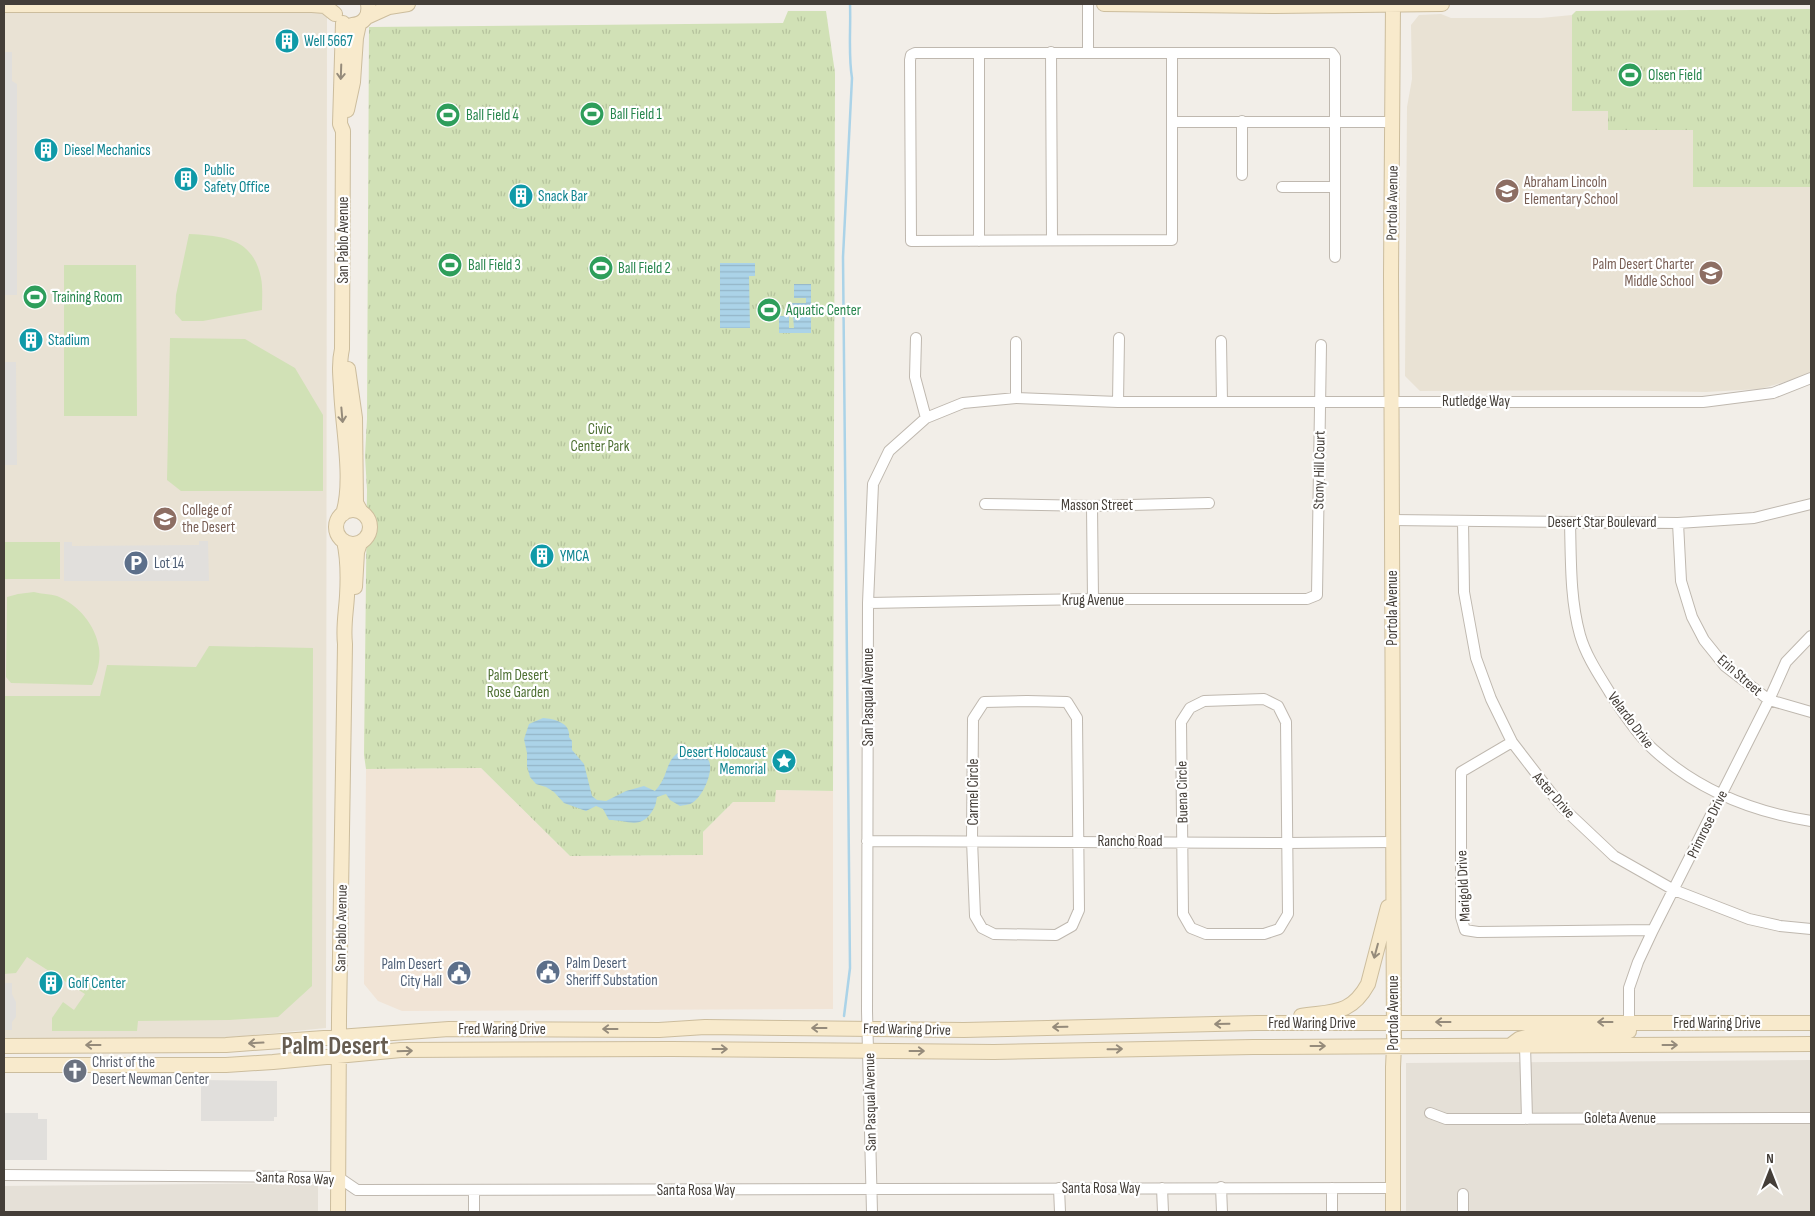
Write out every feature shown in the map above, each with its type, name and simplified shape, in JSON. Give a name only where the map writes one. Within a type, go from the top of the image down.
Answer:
[{"type":"main road","points":[[4,6],[312,5],[325,6],[338,13],[354,26],[365,15],[389,7],[408,4]]},
{"type":"main road","points":[[1104,4],[1442,4]]},
{"type":"main road","name":"Portola Avenue","points":[[1393,4],[1391,520],[1394,1022],[1392,1067],[1393,1212]]},
{"type":"main road","name":"San Pablo Avenue","points":[[338,13],[340,124],[343,131]]},
{"type":"main road","name":"San Pablo Avenue","points":[[343,514],[348,477],[340,360],[342,349],[343,131],[346,124],[353,82],[356,38],[365,15]]},
{"type":"main road","name":"San Pablo Avenue","points":[[342,349],[346,360],[355,418],[356,503],[361,512]]},
{"type":"main road","points":[[349,511],[361,512],[366,516],[370,525],[368,536],[360,543],[349,544],[337,533],[336,528],[339,519],[349,511]]},
{"type":"main road","name":"San Pablo Avenue","points":[[338,1212],[345,644],[343,631],[347,596],[344,541]]},
{"type":"main road","name":"San Pablo Avenue","points":[[345,644],[355,598],[357,552],[360,543]]},
{"type":"main road","points":[[1257,1023],[1343,1009],[1354,1003],[1362,995],[1368,984],[1393,887]]},
{"type":"main road","points":[[1510,1045],[1519,1039],[1533,1035],[1616,1035],[1628,1031],[1629,1022]]},
{"type":"main road","name":"Fred Waring Drive","points":[[4,1046],[226,1045],[449,1029],[868,1028],[964,1030],[1257,1023],[1811,1023]]},
{"type":"main road","name":"Fred Waring Drive","points":[[4,1065],[226,1065],[401,1050],[680,1049],[994,1052],[1253,1046],[1811,1044]]},
{"type":"street","points":[[1088,4],[1088,52]]},
{"type":"street","points":[[1051,52],[1052,240]]},
{"type":"street","points":[[1172,53],[1172,240],[911,241],[911,55],[915,53],[1051,52],[1332,53],[1336,57],[1336,257]]},
{"type":"street","points":[[979,53],[979,241]]},
{"type":"street","points":[[1242,121],[1242,175]]},
{"type":"street","points":[[1172,122],[1392,122]]},
{"type":"street","points":[[1282,187],[1336,187]]},
{"type":"street","points":[[916,338],[915,377],[926,418]]},
{"type":"street","points":[[1118,402],[1119,338]]},
{"type":"street","points":[[1221,341],[1222,402]]},
{"type":"street","points":[[1016,342],[1016,398]]},
{"type":"street","name":"Stony Hill Court","points":[[1317,595],[1321,345]]},
{"type":"street","name":"Rutledge Way","points":[[1138,401],[1703,402],[1773,393],[1811,378]]},
{"type":"street","name":"San Pasqual Avenue","points":[[872,1212],[868,1028],[867,841],[868,603],[873,484],[889,450],[926,418],[963,403],[1016,398],[1138,401]]},
{"type":"street","name":"Masson Street","points":[[986,504],[1092,506],[1209,503]]},
{"type":"street","name":"Desert Star Boulevard","points":[[1391,520],[1678,523],[1754,518],[1811,504]]},
{"type":"street","points":[[1092,506],[1093,599]]},
{"type":"street","name":"Aster Drive","points":[[1463,521],[1464,592],[1476,658],[1491,699],[1512,742],[1562,807],[1614,856],[1674,890],[1748,919],[1780,926],[1811,929]]},
{"type":"street","name":"Velardo Drive","points":[[1570,522],[1571,583],[1580,636],[1597,672],[1621,709],[1653,750],[1686,775],[1721,795],[1779,816],[1811,821]]},
{"type":"street","name":"Erin Street","points":[[1678,523],[1681,581],[1692,617],[1704,640],[1725,666],[1769,700],[1811,712]]},
{"type":"street","name":"Krug Avenue","points":[[868,603],[1093,599],[1307,599],[1317,595]]},
{"type":"street","name":"Primrose Drive","points":[[1629,1022],[1629,988],[1653,930],[1769,700],[1786,662],[1811,636]]},
{"type":"street","name":"Buena Circle","points":[[1264,699],[1278,706],[1286,722],[1287,843],[1288,914],[1279,929],[1264,934],[1206,934],[1191,928],[1183,914],[1181,722],[1190,708],[1204,701],[1264,699]]},
{"type":"street","name":"Carmel Circle","points":[[1028,700],[1066,702],[1077,718],[1079,841],[1080,910],[1072,926],[1056,935],[994,934],[982,928],[975,916],[972,840],[973,718],[984,702],[1028,700]]},
{"type":"street","name":"Marigold Drive","points":[[1512,742],[1461,772],[1461,909],[1465,930],[1478,932],[1653,930]]},
{"type":"street","name":"Rancho Road","points":[[867,841],[1393,842]]},
{"type":"street","points":[[1525,1045],[1527,1119]]},
{"type":"street","name":"Goleta Avenue","points":[[1430,1113],[1446,1119],[1811,1118]]},
{"type":"street","name":"Santa Rosa Way","points":[[4,1175],[338,1177],[357,1190],[1393,1188]]},
{"type":"street","points":[[1059,1188],[1060,1212]]},
{"type":"street","points":[[1162,1188],[1163,1212]]},
{"type":"street","points":[[1222,1188],[1222,1212]]},
{"type":"street","points":[[1332,1188],[1332,1212]]},
{"type":"street","points":[[474,1190],[474,1212]]},
{"type":"street","points":[[1463,1194],[1463,1212]]},
{"type":"shaded area","name":"College of the Desert","points":[[327,9],[326,1028],[223,1038],[4,1039],[4,10]]},
{"type":"shaded area","name":"Abraham Lincoln Elementary School","points":[[1441,14],[1451,18],[1541,18],[1572,15],[1572,111],[1608,111],[1608,129],[1693,130],[1693,187],[1811,187],[1811,372],[1798,378],[1760,389],[1706,392],[1601,390],[1420,391],[1405,376],[1407,107],[1412,79],[1411,25],[1419,15]]},
{"type":"shaded area","points":[[4,52],[12,52],[12,81],[17,84],[17,295],[4,295]]},
{"type":"shaded area","points":[[4,362],[16,362],[17,465],[4,465]]},
{"type":"shaded area","name":"Lot 14","points":[[199,541],[208,541],[209,581],[64,581],[64,542],[72,542],[72,546],[199,545]]},
{"type":"shaded area","points":[[481,768],[570,856],[703,855],[703,832],[733,802],[775,802],[775,790],[833,791],[833,1009],[402,1011],[378,1001],[364,984],[366,769]]},
{"type":"shaded area","points":[[4,983],[12,983],[12,994],[16,1002],[16,1017],[12,1022],[12,1030],[4,1030]]},
{"type":"shaded area","points":[[1811,1060],[1811,1212],[1406,1212],[1406,1063]]},
{"type":"shaded area","points":[[201,1080],[277,1081],[277,1117],[274,1117],[274,1121],[201,1121]]},
{"type":"shaded area","points":[[4,1113],[38,1113],[38,1119],[47,1119],[47,1160],[4,1160]]},
{"type":"shaded area","points":[[318,1183],[318,1212],[4,1212],[4,1186]]},
{"type":"green space","points":[[1811,9],[1811,187],[1693,187],[1693,130],[1608,130],[1608,111],[1572,111],[1572,15],[1576,11]]},
{"type":"green space","name":"Civic Center Park","points":[[788,11],[826,11],[835,73],[833,791],[776,790],[775,802],[733,802],[703,832],[703,855],[570,856],[481,768],[366,769],[364,755],[367,490],[365,456],[367,419],[369,27],[783,23]]},
{"type":"green space","points":[[189,234],[225,238],[244,247],[257,265],[261,278],[262,310],[203,321],[182,321],[175,313],[176,295]]},
{"type":"green space","points":[[64,265],[136,265],[137,416],[64,416]]},
{"type":"green space","points":[[170,338],[245,339],[295,368],[323,415],[323,491],[181,491],[167,480]]},
{"type":"green space","points":[[4,542],[60,542],[60,579],[4,579]]},
{"type":"green space","points":[[34,592],[57,596],[72,604],[90,624],[97,640],[99,653],[98,667],[92,685],[11,683],[6,677],[7,597]]},
{"type":"green space","points":[[209,646],[313,648],[312,986],[278,1017],[229,1020],[138,1021],[137,1031],[52,1031],[52,1018],[63,1002],[74,1010],[85,994],[27,957],[16,973],[4,974],[4,696],[100,696],[107,665],[196,667]]},
{"type":"green space","name":"Palm Desert Rose Garden","points":[[518,668],[530,672],[534,684],[530,696],[518,700],[506,696],[502,684],[506,672]]},
{"type":"water","points":[[720,263],[755,263],[755,276],[749,276],[750,328],[720,328]]},
{"type":"water","points":[[794,284],[811,284],[811,333],[779,333],[779,316],[789,316],[789,328],[794,328],[792,303],[806,303],[806,298],[794,298]]},
{"type":"water","points":[[543,718],[557,721],[567,728],[572,741],[572,750],[584,764],[592,796],[597,800],[606,801],[626,791],[644,786],[655,791],[664,778],[671,760],[675,755],[690,747],[709,761],[710,772],[706,784],[700,796],[689,804],[680,806],[670,800],[666,794],[657,797],[655,807],[645,820],[634,823],[609,820],[603,809],[596,806],[586,811],[564,803],[554,792],[536,784],[530,777],[527,766],[524,739],[529,724]]},
{"type":"waterway","points":[[844,1016],[850,968],[843,257],[852,78],[850,4]]},
{"type":"place","name":"Well 5667","points":[[287,41]]},
{"type":"place","name":"Olsen Field","points":[[1630,75]]},
{"type":"place","name":"Ball Field 1","points":[[592,114]]},
{"type":"place","name":"Ball Field 4","points":[[448,115]]},
{"type":"place","name":"Diesel Mechanics","points":[[46,150]]},
{"type":"place","name":"Public Safety Office","points":[[186,179]]},
{"type":"place","name":"Abraham Lincoln Elementary School","points":[[1507,191]]},
{"type":"place","name":"Snack Bar","points":[[521,196]]},
{"type":"place","name":"Ball Field 3","points":[[450,265]]},
{"type":"place","name":"Ball Field 2","points":[[601,268]]},
{"type":"place","name":"Palm Desert Charter Middle School","points":[[1711,273]]},
{"type":"place","name":"Training Room","points":[[35,297]]},
{"type":"place","name":"Aquatic Center","points":[[769,310]]},
{"type":"place","name":"Stadium","points":[[31,340]]},
{"type":"place","name":"College of the Desert","points":[[165,519]]},
{"type":"place","name":"YMCA","points":[[542,556]]},
{"type":"place","name":"Lot 14","points":[[136,563]]},
{"type":"place","name":"Desert Holocaust Memorial","points":[[784,761]]},
{"type":"place","name":"Palm Desert Sheriff Substation","points":[[548,972]]},
{"type":"place","name":"Palm Desert City Hall","points":[[459,973]]},
{"type":"place","name":"Golf Center","points":[[51,983]]},
{"type":"place","name":"Christ of the Desert Newman Center","points":[[75,1071]]},
{"type":"district","name":"Palm Desert","points":[[335,1045]]}]
